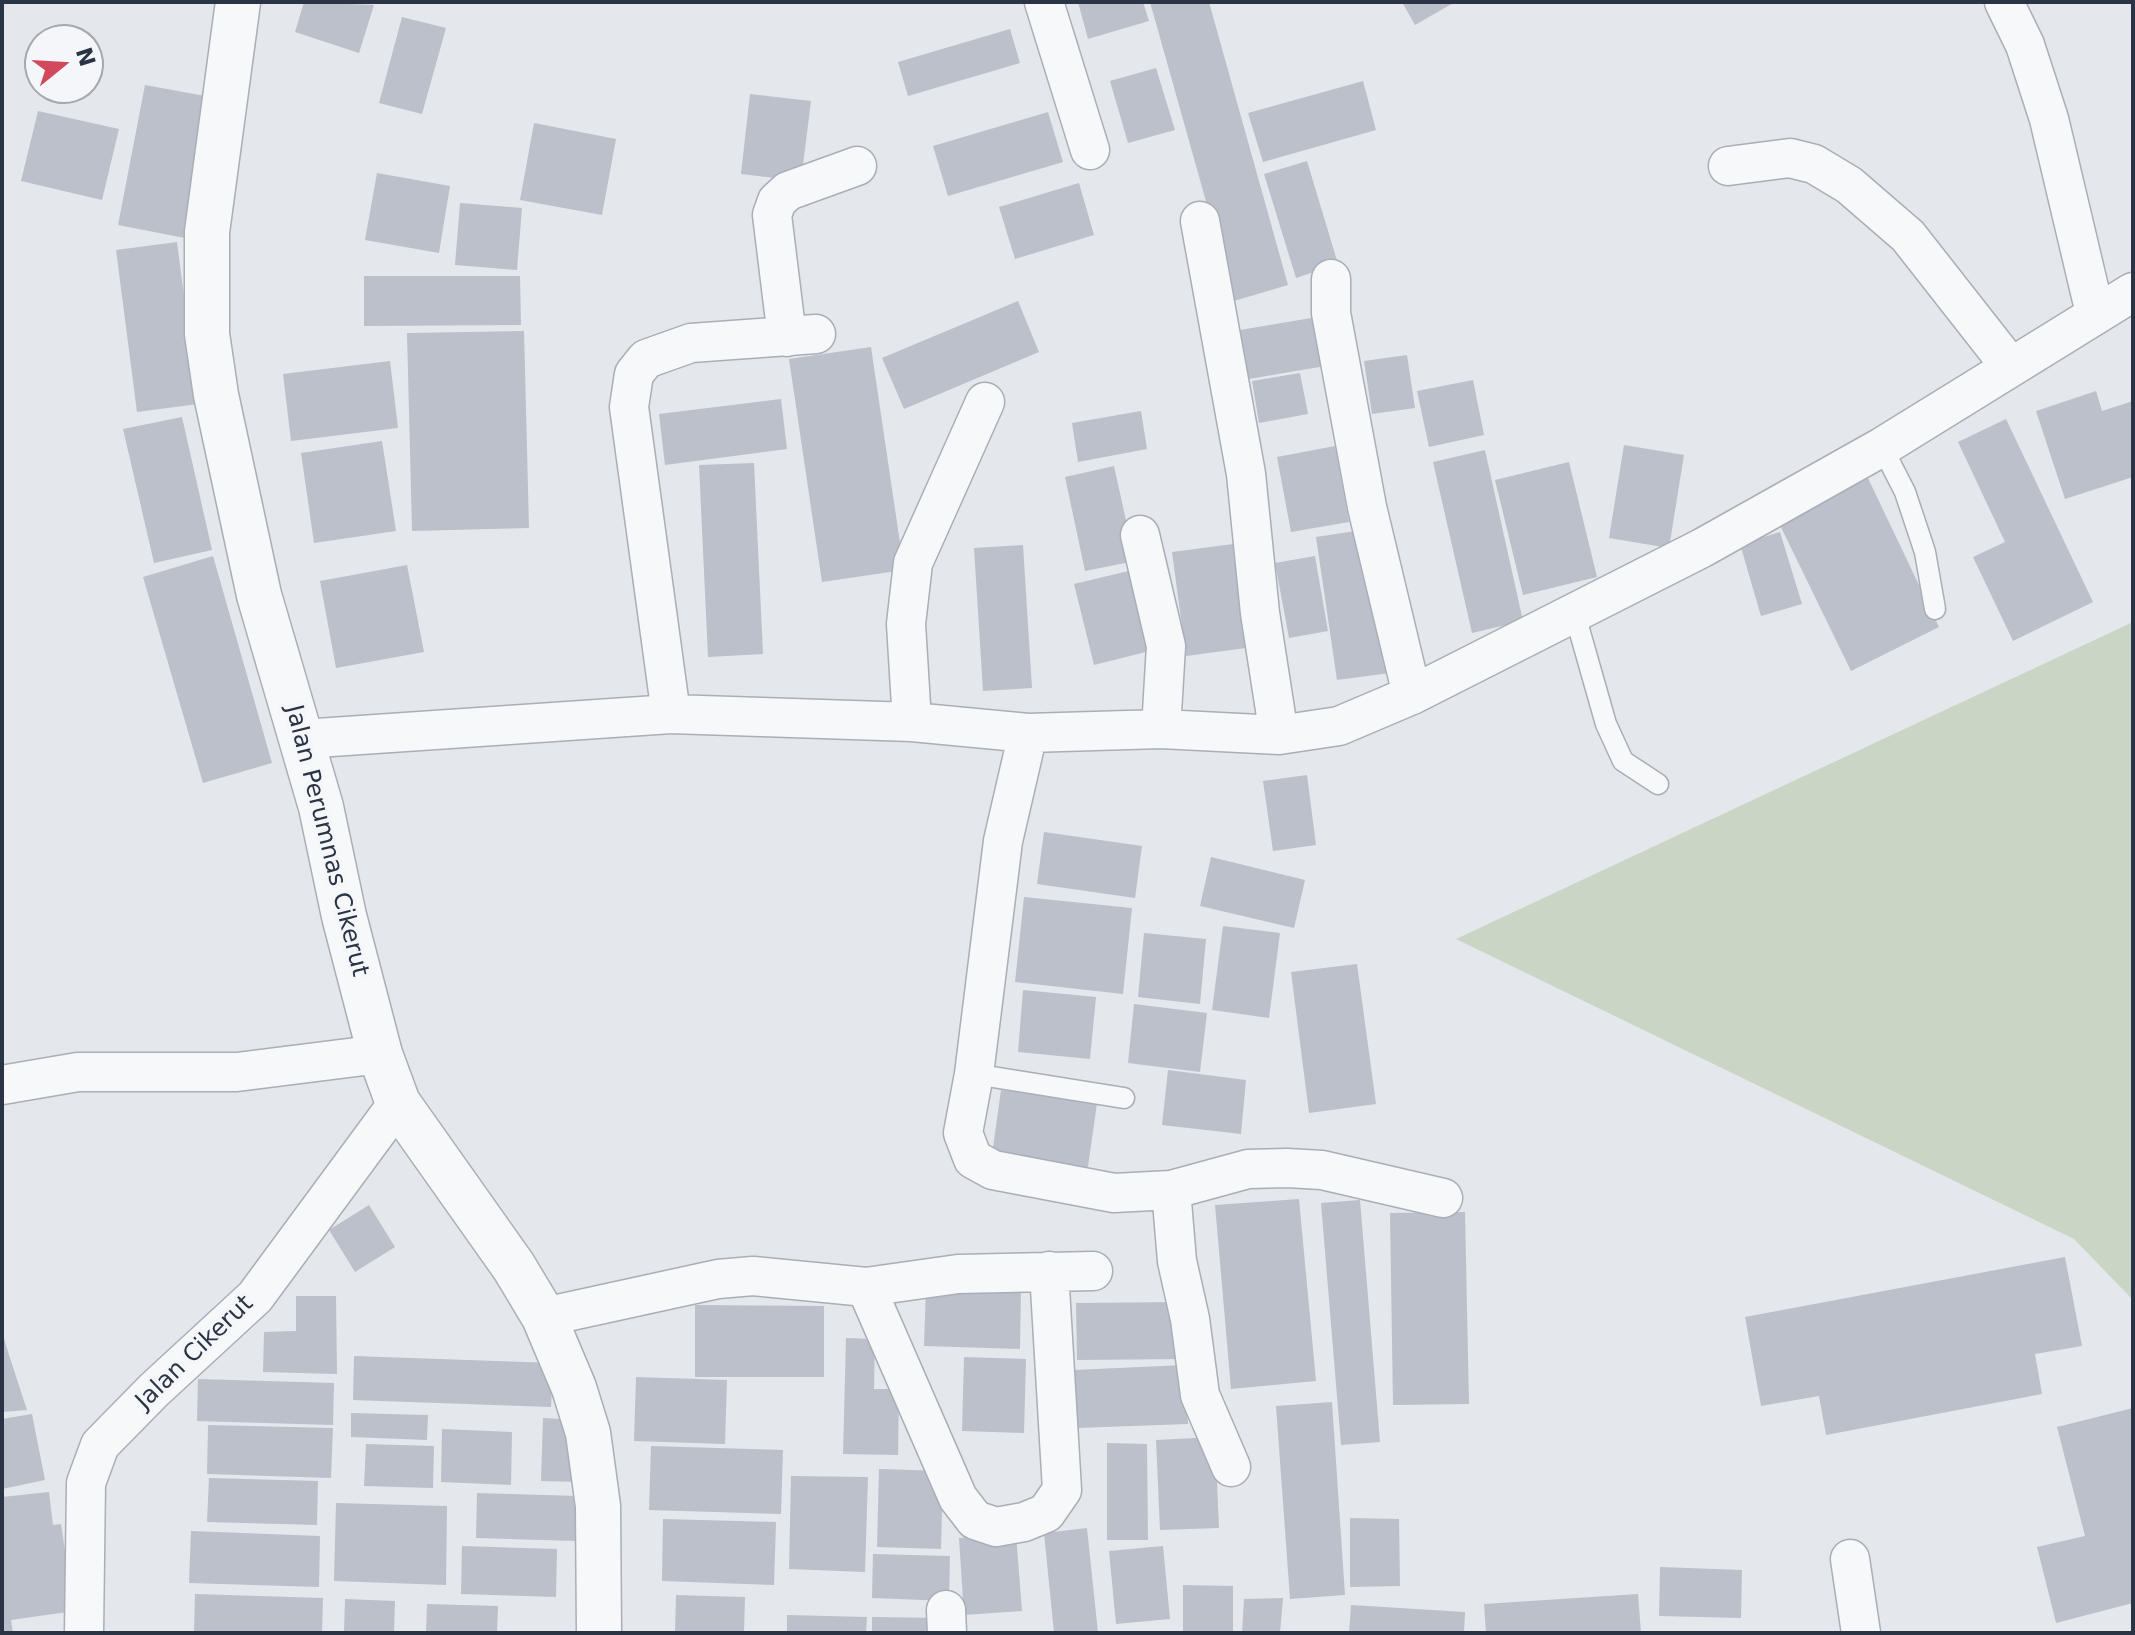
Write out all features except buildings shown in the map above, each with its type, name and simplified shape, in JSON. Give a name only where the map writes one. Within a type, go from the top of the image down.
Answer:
[{"type":"street","name":"Jalan Perumnas Cikerut","points":[[238,2],[207,232],[207,334],[216,395],[259,595],[302,739],[380,1054],[398,1103],[514,1267],[544,1317],[574,1388],[588,1433],[598,1506],[599,1633]]},
{"type":"street","points":[[1044,2],[1090,150]]},
{"type":"street","points":[[2004,2],[2025,45],[2049,119],[2095,313]]},
{"type":"street","points":[[1728,166],[1790,158],[1814,164],[1849,185],[1908,236],[2010,366]]},
{"type":"street","points":[[671,714],[629,407],[634,374],[646,359],[691,343],[801,336],[772,215],[777,201],[788,191],[857,166]]},
{"type":"street","points":[[1200,221],[1246,474],[1260,613],[1279,735]]},
{"type":"street","points":[[1331,279],[1331,313],[1367,507],[1412,695]]},
{"type":"street","points":[[302,739],[671,714],[912,722],[1028,733],[1161,729],[1279,735],[1339,726],[1412,695],[1575,615],[1882,447],[2133,292]]},
{"type":"street","points":[[912,722],[906,624],[913,563],[985,402]]},
{"type":"street","points":[[1140,535],[1166,646],[1161,729]]},
{"type":"street","points":[[1028,733],[1006,826],[974,1074],[963,1133],[973,1159],[993,1170],[1114,1193],[1171,1190],[1248,1169],[1287,1168],[1322,1170],[1443,1198]]},
{"type":"street","points":[[2,1085],[78,1072],[237,1072],[380,1054]]},
{"type":"street","name":"Jalan Cikerut","points":[[84,1633],[86,1483],[100,1445],[154,1390],[208,1344],[255,1297],[398,1103]]},
{"type":"street","points":[[1171,1190],[1177,1261],[1190,1319],[1200,1395],[1231,1467]]},
{"type":"street","points":[[866,1287],[958,1498],[975,1520],[996,1527],[1024,1522],[1046,1513],[1062,1490],[1049,1271]]},
{"type":"street","points":[[544,1317],[718,1279],[753,1276],[866,1287],[958,1274],[1093,1271]]},
{"type":"street","points":[[1850,1559],[1861,1633]]},
{"type":"lane","points":[[1882,447],[1910,507],[1925,552],[1935,609]]},
{"type":"lane","points":[[1575,615],[1606,724],[1623,761],[1658,784]]},
{"type":"lane","points":[[974,1074],[1124,1098]]},
{"type":"green space","points":[[2133,622],[2133,1300],[2074,1239],[1456,939]]}]
